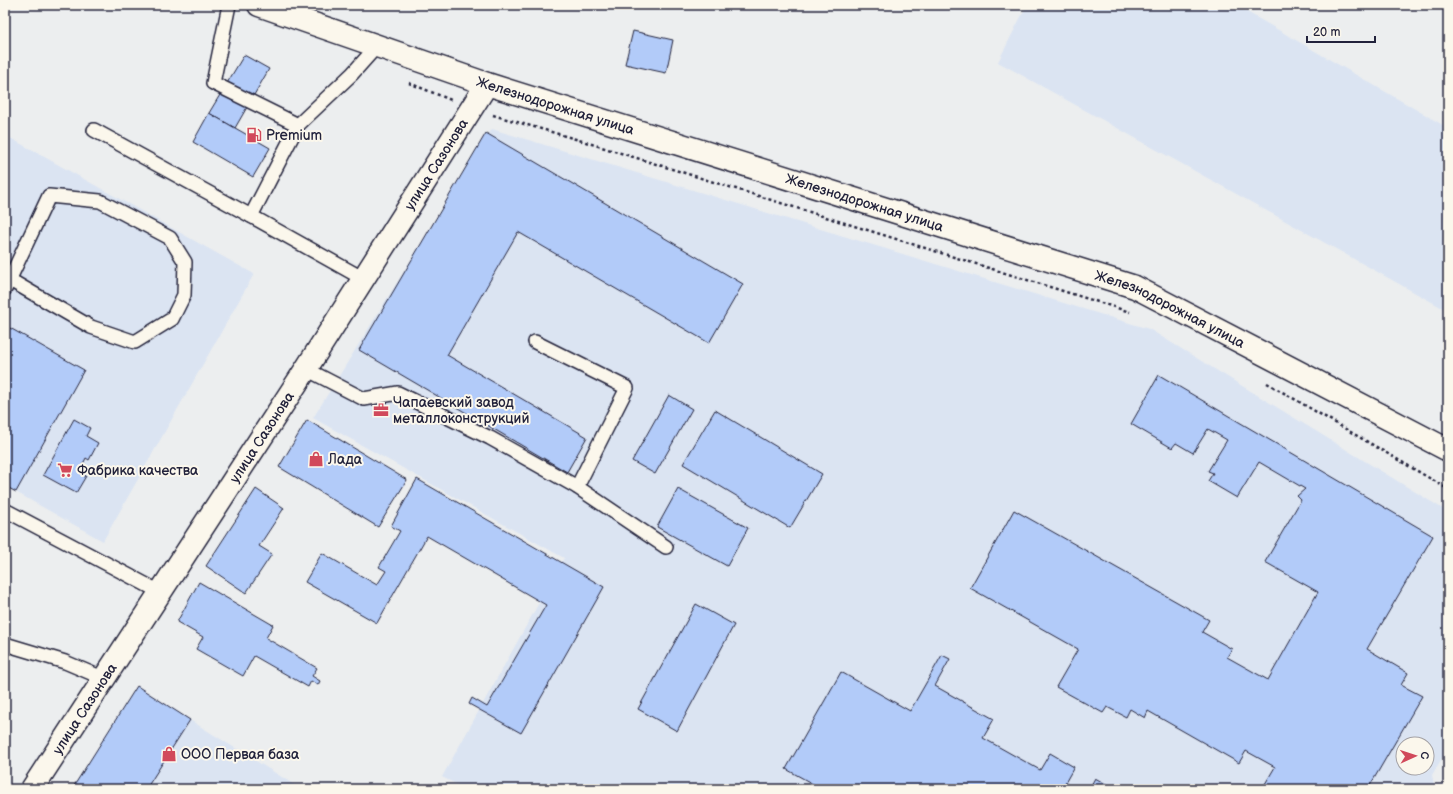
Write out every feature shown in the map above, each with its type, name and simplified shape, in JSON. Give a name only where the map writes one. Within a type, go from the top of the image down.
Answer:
[{"type":"main road","name":"Железнодорожная улица","points":[[259,5],[487,84],[1135,287],[1448,450]]},
{"type":"main road","name":"улица Сазонова","points":[[32,789],[162,593],[487,84]]},
{"type":"lane","points":[[229,5],[213,83],[298,125]]},
{"type":"lane","points":[[251,216],[298,125],[352,74],[377,46]]},
{"type":"lane","points":[[94,130],[362,278]]},
{"type":"lane","points":[[49,196],[100,201],[170,238],[185,262],[184,295],[172,319],[135,342],[92,327],[7,285],[49,196]]},
{"type":"lane","points":[[535,342],[627,388],[577,488]]},
{"type":"lane","points":[[306,369],[364,399],[398,393],[490,438],[577,488],[666,546]]},
{"type":"lane","points":[[5,510],[162,593]]},
{"type":"lane","points":[[5,644],[65,662],[105,679]]},
{"type":"path","points":[[406,81],[471,109],[587,142],[1134,313]]},
{"type":"path","points":[[1262,380],[1448,489]]},
{"type":"shaded area","points":[[1027,5],[1235,5],[1448,128],[1448,311],[998,62]]},
{"type":"shaded area","points":[[492,129],[1149,329],[1448,512],[1448,748],[1435,770],[1435,736],[1395,736],[1395,776],[1432,776],[1435,789],[466,789],[442,777],[564,558],[313,418]]},
{"type":"shaded area","points":[[5,135],[254,274],[103,541],[5,486]]},
{"type":"shaded area","name":"ООО Первая база","points":[[137,686],[190,720],[301,789],[72,789]]},
{"type":"building","points":[[633,31],[673,40],[666,73],[625,64]]},
{"type":"building","points":[[244,55],[269,69],[235,128],[209,113]]},
{"type":"building","points":[[209,113],[270,148],[253,177],[193,142]]},
{"type":"building","points":[[486,133],[743,284],[709,343],[518,232],[447,355],[587,437],[567,472],[359,350]]},
{"type":"building","points":[[10,328],[84,370],[16,492],[5,486],[5,337]]},
{"type":"building","points":[[1159,375],[1433,536],[1367,649],[1408,673],[1401,685],[1422,696],[1399,736],[1395,736],[1395,742],[1368,789],[1262,789],[1275,767],[1246,751],[1239,763],[1148,711],[1145,718],[1130,709],[1126,717],[1107,707],[1103,713],[1056,687],[1078,649],[970,588],[1014,510],[1209,620],[1202,632],[1232,649],[1227,657],[1268,680],[1318,592],[1265,562],[1301,500],[1297,496],[1305,489],[1259,462],[1237,498],[1208,481],[1213,473],[1208,471],[1227,440],[1208,429],[1193,453],[1176,443],[1172,448],[1131,424]]},
{"type":"building","points":[[669,395],[692,409],[655,474],[632,461]]},
{"type":"building","points":[[715,410],[822,474],[790,528],[683,464]]},
{"type":"building","points":[[74,419],[90,428],[86,436],[98,443],[89,460],[86,458],[79,472],[86,476],[76,493],[43,475]]},
{"type":"building","points":[[307,420],[407,480],[378,527],[279,467]]},
{"type":"building","points":[[417,479],[604,587],[521,733],[469,704],[472,698],[487,707],[546,605],[427,536],[377,623],[305,582],[322,553],[377,585],[386,571],[379,567],[400,531],[391,526]]},
{"type":"building","points":[[256,489],[284,508],[259,546],[272,554],[246,593],[206,566]]},
{"type":"building","points":[[678,489],[748,528],[727,566],[657,527]]},
{"type":"building","points":[[199,582],[273,625],[266,638],[317,668],[312,676],[320,681],[318,685],[311,681],[308,687],[254,656],[243,676],[196,649],[203,637],[177,622]]},
{"type":"building","points":[[696,604],[734,625],[677,731],[638,709]]},
{"type":"building","points":[[942,655],[950,659],[935,686],[994,719],[983,738],[1040,770],[1050,753],[1074,767],[1065,783],[1076,789],[822,789],[786,769],[841,672],[910,711]]},
{"type":"building","points":[[137,686],[190,720],[146,789],[72,789]]},
{"type":"building","points":[[1095,778],[1115,789],[1089,789]]},
{"type":"place","name":"Premium","points":[[254,135]]},
{"type":"place","name":"Чапаевский завод металлоконструкций","points":[[381,410]]},
{"type":"place","name":"Лада","points":[[316,459]]},
{"type":"place","name":"Фабрика качества","points":[[65,470]]},
{"type":"place","name":"ООО Первая база","points":[[169,754]]}]
